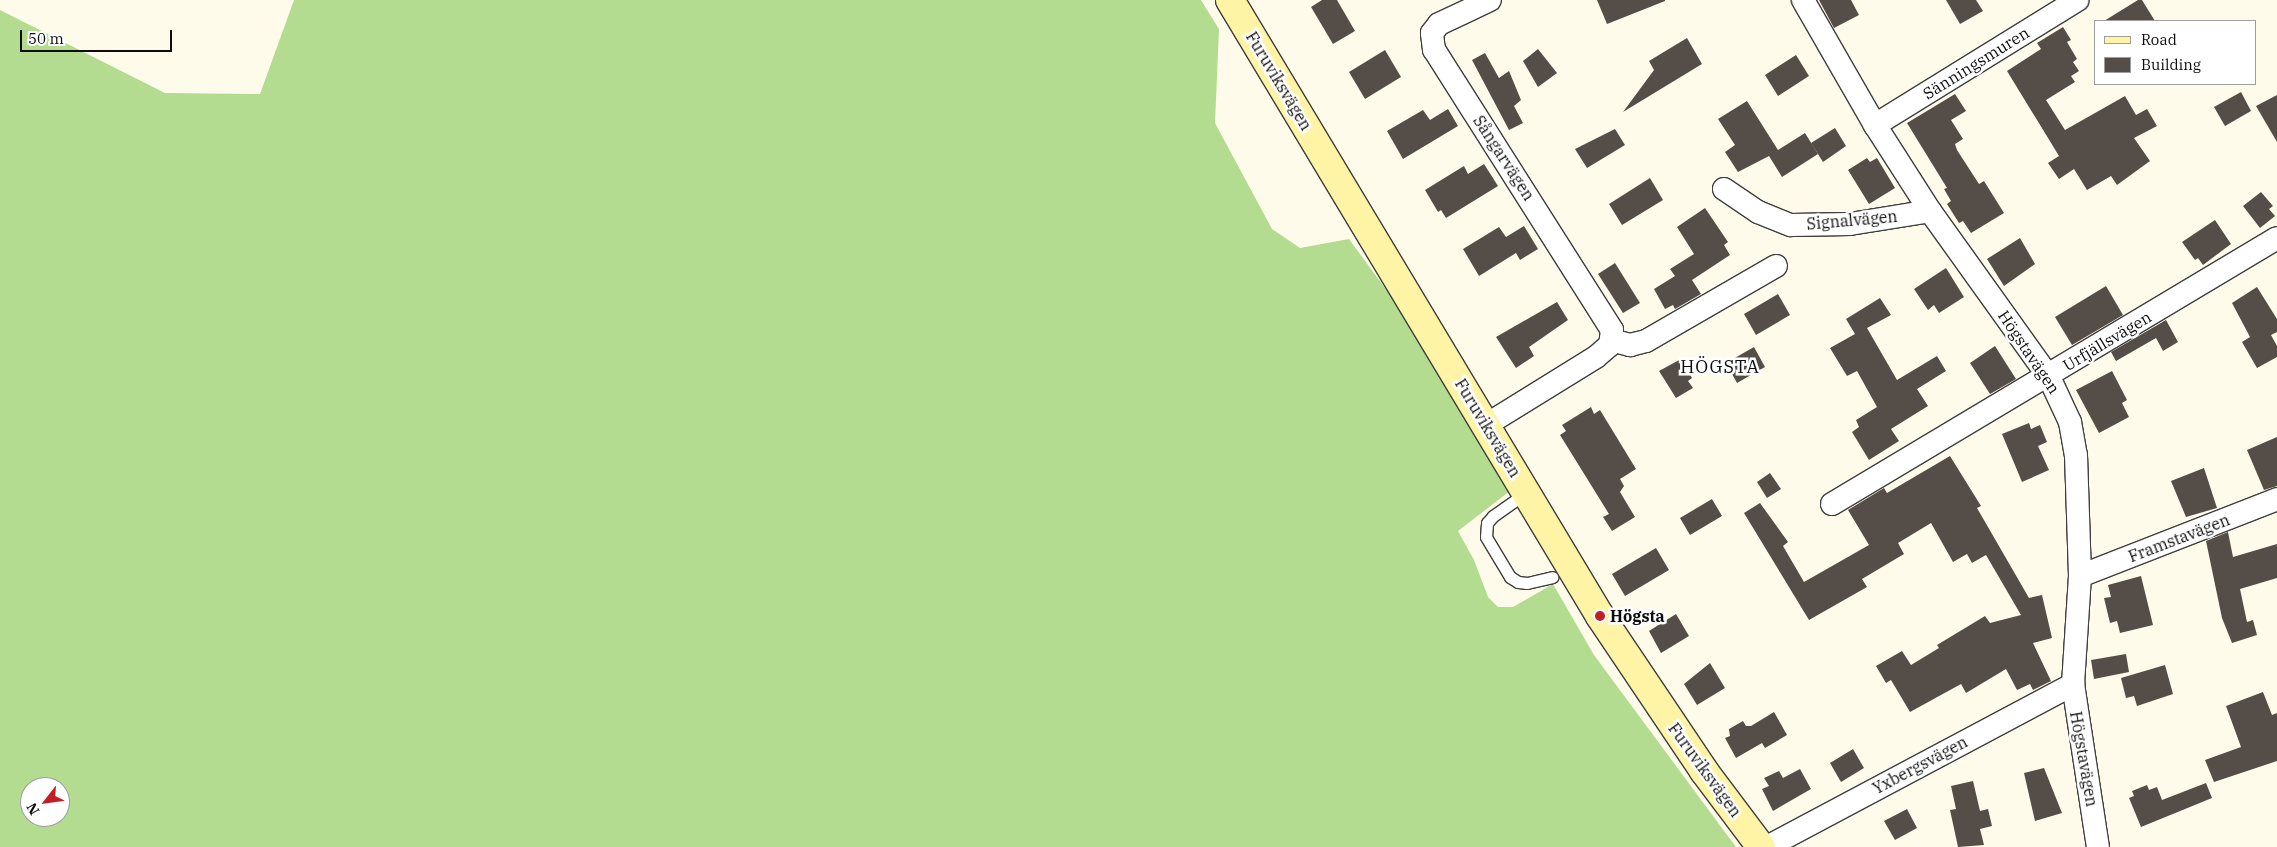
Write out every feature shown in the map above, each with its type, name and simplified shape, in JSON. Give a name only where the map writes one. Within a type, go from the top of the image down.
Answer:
[{"type":"main road","name":"Furuviksvägen","points":[[1230,0],[1600,616],[1656,701],[1761,847]]},
{"type":"street","name":"Sångarvägen","points":[[1490,0],[1439,24],[1432,34],[1434,50],[1605,314],[1612,330],[1612,340]]},
{"type":"street","name":"Högstavägen","points":[[1803,0],[1875,125],[1930,211],[2048,377],[2064,405],[2074,439],[2080,576],[2073,684],[2098,847]]},
{"type":"street","name":"Sänningsmuren","points":[[1875,125],[2077,0]]},
{"type":"street","name":"Signalvägen","points":[[1724,189],[1758,212],[1791,225],[1850,224],[1930,211]]},
{"type":"street","name":"Urfjällsvägen","points":[[1832,504],[2048,377],[2277,238]]},
{"type":"street","points":[[1486,425],[1596,357],[1612,340],[1630,345],[1646,341],[1776,266]]},
{"type":"street","name":"Framstavägen","points":[[2080,576],[2277,499]]},
{"type":"street","name":"Yxbergsvägen","points":[[1767,847],[2073,684]]},
{"type":"lane","points":[[1527,492],[1487,522],[1486,537],[1510,577],[1518,582],[1527,583],[1552,577]]},
{"type":"green space","points":[[294,0],[1201,0],[1219,29],[1215,123],[1272,229],[1300,248],[1349,239],[1404,314],[1510,491],[1458,531],[1474,560],[1488,597],[1498,607],[1513,607],[1553,584],[1594,655],[1736,847],[0,847],[0,10],[165,93],[260,94]]},
{"type":"building","points":[[1322,0],[1337,0],[1355,31],[1333,44],[1311,7]]},
{"type":"building","points":[[1597,0],[1665,0],[1665,1],[1607,24]]},
{"type":"building","points":[[1819,0],[1851,0],[1859,15],[1834,28]]},
{"type":"building","points":[[1946,0],[1976,0],[1983,11],[1960,24]]},
{"type":"building","points":[[2138,0],[2142,0],[2154,20],[2106,20]]},
{"type":"building","points":[[2063,27],[2071,40],[2067,42],[2077,59],[2073,62],[2079,71],[2071,76],[2075,82],[2046,100],[2065,130],[2125,96],[2136,115],[2147,109],[2157,126],[2134,138],[2150,161],[2117,185],[2111,176],[2087,190],[2074,169],[2059,179],[2048,163],[2059,156],[2007,71],[2041,49],[2037,43]]},
{"type":"building","points":[[1687,38],[1702,64],[1623,112],[1654,70],[1649,61]]},
{"type":"building","points":[[1538,49],[1557,73],[1538,87],[1523,61]]},
{"type":"building","points":[[1385,50],[1401,77],[1365,99],[1349,72]]},
{"type":"building","points":[[1485,53],[1499,78],[1509,71],[1521,100],[1514,106],[1523,123],[1509,130],[1472,60]]},
{"type":"building","points":[[1796,55],[1809,76],[1778,96],[1765,75]]},
{"type":"building","points":[[2241,92],[2251,111],[2225,126],[2214,107]]},
{"type":"building","points":[[1955,94],[1966,111],[1951,120],[1963,139],[1955,144],[1957,150],[1979,184],[1984,181],[2004,213],[1971,233],[1963,221],[1959,223],[1947,204],[1951,201],[1944,189],[1947,188],[1907,123]]},
{"type":"building","points":[[2277,95],[2277,142],[2256,106]]},
{"type":"building","points":[[1747,101],[1778,150],[1805,133],[1818,154],[1782,177],[1769,156],[1738,172],[1725,152],[1735,145],[1718,119]]},
{"type":"building","points":[[1448,109],[1458,126],[1403,159],[1387,131],[1423,110],[1430,120]]},
{"type":"building","points":[[1835,128],[1846,146],[1823,162],[1811,143]]},
{"type":"building","points":[[1615,129],[1625,145],[1587,168],[1575,149]]},
{"type":"building","points":[[1867,158],[1870,162],[1877,158],[1895,188],[1869,204],[1848,170]]},
{"type":"building","points":[[1484,164],[1498,186],[1446,218],[1441,210],[1438,212],[1425,190],[1464,166],[1468,174]]},
{"type":"building","points":[[1650,178],[1663,200],[1622,225],[1609,204]]},
{"type":"building","points":[[2261,192],[2273,206],[2269,209],[2275,216],[2260,228],[2243,206]]},
{"type":"building","points":[[1705,208],[1728,242],[1724,245],[1730,255],[1692,280],[1701,294],[1675,309],[1673,305],[1665,309],[1654,289],[1675,276],[1670,269],[1694,254],[1677,227]]},
{"type":"building","points":[[2215,220],[2231,244],[2203,265],[2198,258],[2195,260],[2182,242]]},
{"type":"building","points":[[1524,226],[1538,249],[1520,260],[1516,253],[1479,276],[1463,249],[1499,227],[1506,237]]},
{"type":"building","points":[[2020,238],[2035,264],[2004,286],[1987,259]]},
{"type":"building","points":[[1615,263],[1640,303],[1623,313],[1598,274]]},
{"type":"building","points":[[1946,268],[1964,297],[1939,313],[1934,305],[1928,310],[1914,289]]},
{"type":"building","points":[[2106,286],[2123,315],[2072,345],[2055,317]]},
{"type":"building","points":[[2257,287],[2277,319],[2277,332],[2271,335],[2277,346],[2277,357],[2257,368],[2242,342],[2250,337],[2232,303]]},
{"type":"building","points":[[1778,294],[1790,315],[1756,335],[1744,314]]},
{"type":"building","points":[[1880,298],[1891,315],[1867,328],[1897,380],[1937,356],[1946,371],[1917,389],[1928,406],[1891,429],[1899,441],[1869,460],[1852,432],[1859,427],[1856,420],[1877,407],[1857,371],[1847,376],[1830,348],[1855,334],[1846,319]]},
{"type":"building","points":[[1557,302],[1568,320],[1529,347],[1534,356],[1516,368],[1496,337]]},
{"type":"building","points":[[2166,320],[2178,342],[2163,351],[2156,338],[2116,361],[2111,352]]},
{"type":"building","points":[[1995,346],[2016,379],[1990,394],[1970,363]]},
{"type":"building","points":[[1754,347],[1765,367],[1737,383],[1726,363]]},
{"type":"building","points":[[1681,359],[1692,378],[1688,381],[1693,388],[1676,398],[1659,371]]},
{"type":"building","points":[[2112,371],[2127,400],[2122,403],[2129,417],[2099,433],[2076,390]]},
{"type":"building","points":[[1591,407],[1594,414],[1600,410],[1636,469],[1620,479],[1624,486],[1620,492],[1635,517],[1612,531],[1603,517],[1609,514],[1560,435],[1566,431],[1562,425]]},
{"type":"building","points":[[2029,423],[2031,429],[2040,425],[2047,442],[2038,446],[2049,470],[2022,482],[2002,434]]},
{"type":"building","points":[[2277,437],[2277,486],[2264,490],[2247,450]]},
{"type":"building","points":[[1950,456],[1981,506],[1977,508],[2029,598],[2042,595],[2052,638],[2033,643],[2051,681],[2033,690],[2030,684],[2017,690],[2006,669],[1966,693],[1961,684],[1910,712],[1891,680],[1886,683],[1876,666],[1902,651],[1911,665],[1939,648],[1937,645],[1985,616],[1990,623],[2021,615],[1986,555],[1972,563],[1967,554],[1953,562],[1931,523],[1898,543],[1904,554],[1862,579],[1867,587],[1809,620],[1744,513],[1760,503],[1788,542],[1783,546],[1804,582],[1869,545],[1848,510],[1884,488],[1887,493]]},
{"type":"building","points":[[2204,468],[2217,508],[2186,517],[2171,481]]},
{"type":"building","points":[[1770,473],[1781,489],[1767,498],[1757,482]]},
{"type":"building","points":[[1712,499],[1722,516],[1690,535],[1680,518]]},
{"type":"building","points":[[2228,532],[2233,557],[2277,544],[2277,578],[2240,589],[2247,622],[2253,620],[2257,635],[2232,643],[2222,618],[2206,541]]},
{"type":"building","points":[[1656,548],[1669,570],[1625,596],[1612,574]]},
{"type":"building","points":[[2141,576],[2153,625],[2120,633],[2117,621],[2110,623],[2104,598],[2111,597],[2108,585]]},
{"type":"building","points":[[1676,614],[1689,636],[1661,653],[1649,631]]},
{"type":"building","points":[[2126,654],[2129,672],[2094,679],[2091,660]]},
{"type":"building","points":[[1710,663],[1725,688],[1697,705],[1684,684]]},
{"type":"building","points":[[2165,665],[2173,694],[2137,706],[2134,696],[2126,698],[2121,678]]},
{"type":"building","points":[[2263,692],[2272,715],[2277,713],[2277,761],[2214,782],[2205,760],[2241,747],[2226,706]]},
{"type":"building","points":[[1774,712],[1787,735],[1765,748],[1762,743],[1736,758],[1725,738],[1730,736],[1729,729],[1743,721],[1746,726],[1751,726]]},
{"type":"building","points":[[1853,749],[1864,768],[1841,782],[1830,763]]},
{"type":"building","points":[[2044,768],[2062,813],[2035,821],[2024,773]]},
{"type":"building","points":[[1800,769],[1811,789],[1773,811],[1762,789],[1769,786],[1764,778],[1779,771],[1783,778]]},
{"type":"building","points":[[1973,781],[1980,811],[1988,809],[1992,826],[1980,829],[1984,845],[1958,847],[1950,810],[1956,809],[1951,786]]},
{"type":"building","points":[[2206,783],[2212,798],[2141,827],[2129,798],[2134,796],[2132,791],[2147,785],[2149,790],[2157,787],[2162,800]]},
{"type":"building","points":[[1907,809],[1917,828],[1895,840],[1884,821]]},
{"type":"place","name":"Högsta","points":[[1600,616]]},
{"type":"district","name":"HÖGSTA","points":[[1720,367]]}]
